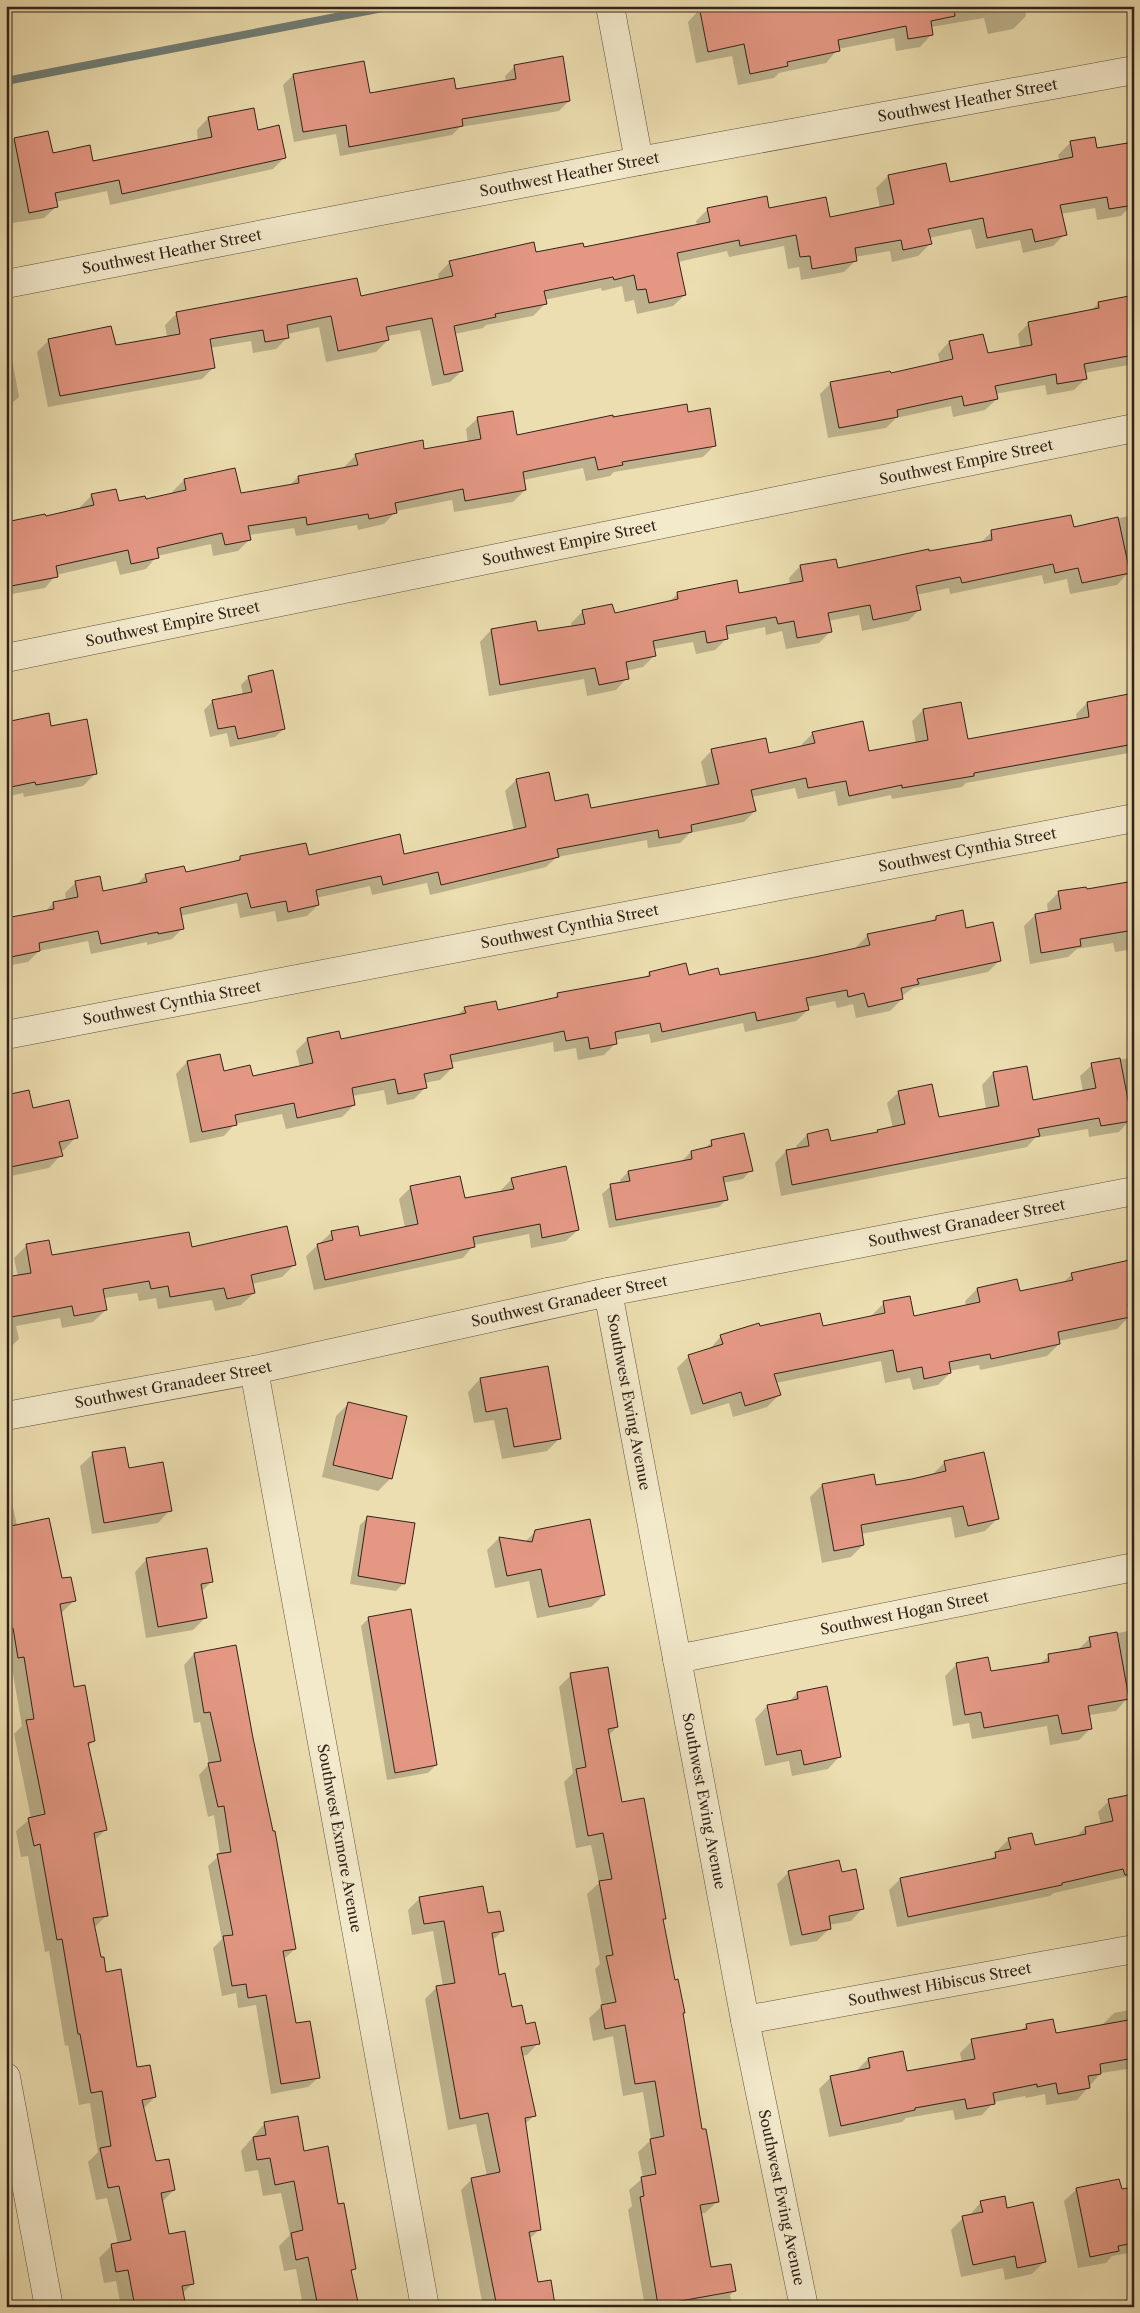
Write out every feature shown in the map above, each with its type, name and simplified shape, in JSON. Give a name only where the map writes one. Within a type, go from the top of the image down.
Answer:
[{"type":"street","points":[[610,6],[639,161]]},
{"type":"street","name":"Southwest Heather Street","points":[[6,284],[639,161],[1134,70]]},
{"type":"street","name":"Southwest Empire Street","points":[[6,658],[1134,428]]},
{"type":"street","name":"Southwest Cynthia Street","points":[[6,1035],[1134,818]]},
{"type":"street","name":"Southwest Granadeer Street","points":[[6,1416],[254,1370],[608,1292],[1134,1191]]},
{"type":"street","name":"Southwest Ewing Avenue","points":[[608,1292],[745,2020],[804,2307]]},
{"type":"street","name":"Southwest Exmore Avenue","points":[[254,1370],[425,2307]]},
{"type":"street","name":"Southwest Hogan Street","points":[[677,1659],[1134,1568]]},
{"type":"street","name":"Southwest Hibiscus Street","points":[[745,2020],[1134,1949]]},
{"type":"street","points":[[6,2077],[49,2307]]},
{"type":"building","points":[[699,6],[954,6],[955,16],[931,21],[933,35],[908,39],[906,26],[838,40],[840,51],[787,62],[788,66],[750,74],[744,44],[708,52]]},
{"type":"building","points":[[563,56],[570,101],[462,119],[463,126],[349,147],[346,125],[303,132],[293,74],[364,61],[370,93],[454,78],[456,89],[516,79],[514,65]]},
{"type":"building","points":[[254,108],[258,130],[279,125],[286,158],[122,194],[119,180],[55,193],[58,207],[29,213],[14,138],[48,131],[53,153],[90,145],[93,161],[212,137],[208,117]]},
{"type":"building","points":[[1095,137],[1097,148],[1134,142],[1134,205],[1109,209],[1107,197],[1060,205],[1067,235],[1035,242],[1032,229],[987,238],[983,218],[928,229],[932,244],[903,250],[901,240],[855,248],[857,261],[812,269],[810,256],[800,257],[796,235],[740,246],[739,240],[677,253],[686,295],[649,303],[646,289],[637,290],[634,275],[614,280],[613,277],[544,291],[547,304],[495,314],[496,317],[454,326],[463,371],[444,375],[432,318],[386,327],[389,340],[338,351],[331,316],[287,325],[289,338],[265,342],[263,330],[210,339],[215,368],[60,396],[48,339],[111,326],[116,345],[180,334],[176,312],[357,278],[361,296],[453,276],[449,261],[534,242],[536,252],[583,243],[584,247],[710,222],[707,208],[767,196],[769,208],[826,197],[830,217],[894,204],[888,175],[946,163],[950,182],[1073,157],[1070,141]]},
{"type":"building","points":[[1134,295],[1134,355],[1084,364],[1087,379],[1057,384],[1056,374],[995,386],[998,399],[964,406],[962,396],[897,410],[898,417],[839,428],[830,382],[890,371],[891,373],[953,359],[949,341],[983,334],[988,353],[1032,345],[1028,322],[1099,308],[1098,302]]},
{"type":"building","points":[[687,404],[688,412],[710,408],[716,446],[622,462],[623,465],[598,470],[595,457],[523,472],[526,490],[465,501],[463,489],[395,503],[397,513],[369,519],[368,514],[307,525],[306,517],[248,526],[251,540],[225,545],[222,533],[157,548],[159,558],[131,564],[128,550],[56,566],[58,577],[6,587],[6,522],[45,514],[46,516],[94,505],[91,494],[116,489],[119,501],[145,496],[146,499],[186,490],[184,479],[235,468],[241,493],[299,483],[298,476],[358,465],[355,454],[423,440],[424,449],[481,439],[477,417],[513,411],[517,435],[613,415],[613,417]]},
{"type":"building","points":[[1071,515],[1074,527],[1118,517],[1130,573],[1082,583],[1078,568],[1055,573],[1053,564],[962,583],[960,577],[916,586],[921,610],[873,620],[870,605],[828,613],[832,632],[797,638],[794,621],[778,624],[776,617],[726,626],[728,639],[707,643],[705,631],[653,641],[656,656],[626,662],[629,679],[599,685],[595,668],[500,685],[491,629],[536,621],[538,631],[585,624],[582,610],[612,604],[615,613],[678,599],[677,592],[737,580],[739,593],[803,581],[800,565],[836,559],[838,568],[929,549],[929,551],[992,540],[991,530]]},
{"type":"building","points":[[273,670],[285,729],[238,739],[235,726],[218,729],[212,700],[252,692],[248,676]]},
{"type":"building","points":[[1134,693],[1134,744],[974,773],[974,776],[902,788],[902,785],[849,796],[846,781],[808,788],[806,778],[751,790],[756,811],[691,825],[692,832],[659,838],[658,830],[557,849],[559,857],[441,885],[438,872],[383,885],[381,876],[316,890],[319,905],[288,912],[286,901],[251,908],[247,893],[180,908],[184,929],[158,934],[158,932],[101,944],[98,931],[39,943],[40,951],[6,958],[6,918],[54,909],[53,902],[78,897],[75,881],[100,876],[103,891],[147,882],[145,874],[184,866],[186,872],[240,860],[240,856],[306,843],[309,855],[400,834],[404,854],[526,827],[516,779],[549,772],[555,801],[588,794],[591,808],[719,784],[711,749],[766,738],[769,753],[815,743],[812,732],[863,721],[869,751],[928,740],[923,709],[961,702],[968,739],[1089,717],[1087,702]]},
{"type":"building","points":[[49,713],[51,726],[87,719],[97,774],[36,785],[35,782],[6,788],[6,722]]},
{"type":"building","points":[[1134,881],[1134,930],[1080,939],[1081,946],[1041,953],[1035,914],[1061,909],[1058,891],[1086,887],[1087,889]]},
{"type":"building","points":[[963,910],[966,928],[993,922],[1001,961],[917,979],[919,984],[901,988],[903,999],[868,1007],[864,993],[848,997],[847,990],[806,998],[809,1010],[757,1021],[755,1012],[662,1032],[660,1023],[615,1032],[617,1044],[590,1049],[588,1037],[566,1041],[564,1031],[450,1055],[453,1068],[424,1074],[427,1088],[398,1094],[395,1079],[352,1088],[355,1105],[297,1118],[294,1103],[235,1115],[237,1125],[202,1132],[187,1061],[220,1054],[224,1071],[250,1065],[253,1076],[313,1063],[307,1038],[339,1031],[341,1039],[466,1013],[464,1007],[496,1001],[498,1010],[558,997],[557,993],[650,976],[649,972],[686,963],[689,975],[718,968],[720,975],[815,957],[870,945],[867,934],[936,920],[936,916]]},
{"type":"building","points":[[1120,1058],[1132,1121],[1101,1126],[1099,1118],[1038,1129],[1040,1136],[792,1185],[786,1150],[809,1146],[807,1134],[828,1129],[831,1141],[878,1132],[877,1130],[905,1124],[898,1091],[932,1084],[939,1117],[999,1106],[993,1072],[1027,1066],[1033,1100],[1096,1088],[1091,1063]]},
{"type":"building","points":[[29,1090],[33,1108],[69,1100],[78,1138],[59,1142],[63,1156],[6,1168],[6,1095]]},
{"type":"building","points":[[744,1133],[753,1171],[723,1177],[728,1200],[616,1220],[610,1184],[630,1181],[628,1171],[692,1159],[691,1151],[712,1146],[711,1140]]},
{"type":"building","points":[[566,1166],[579,1230],[542,1238],[540,1224],[473,1237],[475,1247],[325,1280],[317,1244],[333,1240],[331,1231],[358,1226],[360,1236],[418,1224],[410,1186],[460,1176],[465,1198],[514,1189],[511,1178]]},
{"type":"building","points":[[287,1226],[296,1265],[251,1275],[255,1293],[227,1299],[224,1288],[170,1297],[168,1286],[151,1289],[149,1281],[103,1289],[107,1310],[74,1316],[72,1306],[6,1318],[6,1277],[31,1273],[26,1244],[49,1240],[52,1255],[189,1232],[192,1247]]},
{"type":"building","points":[[1134,1259],[1134,1303],[1128,1304],[1130,1317],[1058,1332],[1060,1344],[991,1359],[990,1354],[949,1362],[951,1373],[924,1379],[922,1367],[897,1372],[893,1350],[774,1374],[781,1395],[745,1406],[741,1392],[703,1404],[688,1355],[723,1344],[720,1335],[759,1323],[760,1326],[820,1313],[823,1326],[885,1313],[883,1301],[910,1296],[914,1316],[980,1302],[977,1288],[1017,1279],[1020,1291],[1073,1280],[1071,1273]]},
{"type":"building","points":[[548,1366],[561,1439],[514,1447],[507,1408],[486,1412],[480,1378]]},
{"type":"building","points":[[348,1402],[407,1416],[392,1479],[333,1465]]},
{"type":"building","points":[[125,1447],[129,1468],[163,1462],[172,1511],[104,1523],[92,1452]]},
{"type":"building","points":[[984,1452],[999,1519],[968,1526],[963,1506],[861,1525],[864,1545],[834,1551],[822,1484],[874,1474],[876,1485],[912,1479],[946,1471],[944,1461]]},
{"type":"building","points":[[367,1516],[415,1523],[405,1584],[358,1576]]},
{"type":"building","points":[[49,1518],[62,1578],[71,1577],[76,1601],[60,1604],[74,1687],[85,1685],[95,1741],[88,1743],[107,1830],[94,1833],[108,1916],[93,1918],[101,1957],[104,1957],[106,1972],[121,1969],[137,2067],[150,2065],[156,2097],[142,2100],[156,2161],[169,2159],[175,2190],[161,2193],[169,2234],[185,2231],[194,2284],[182,2286],[186,2307],[135,2307],[128,2270],[116,2272],[111,2244],[131,2240],[119,2186],[108,2188],[100,2148],[111,2146],[102,2091],[91,2093],[80,2034],[78,2034],[62,1939],[57,1940],[40,1844],[34,1846],[28,1818],[45,1814],[26,1720],[34,1719],[24,1657],[18,1658],[13,1628],[6,1629],[6,1527]]},
{"type":"building","points":[[590,1519],[605,1595],[549,1607],[541,1569],[507,1576],[499,1537],[532,1542],[535,1530]]},
{"type":"building","points":[[207,1548],[213,1582],[201,1584],[207,1618],[158,1627],[146,1558]]},
{"type":"building","points":[[411,1609],[437,1765],[395,1773],[368,1617]]},
{"type":"building","points":[[1117,1632],[1129,1699],[1088,1706],[1092,1729],[1062,1734],[1058,1715],[984,1728],[981,1712],[965,1715],[956,1663],[988,1657],[991,1671],[1049,1662],[1048,1654],[1091,1647],[1089,1637]]},
{"type":"building","points":[[236,1645],[253,1738],[273,1831],[275,1831],[296,1949],[283,1951],[296,2023],[310,2021],[320,2078],[281,2084],[266,1995],[248,1998],[246,1984],[232,1986],[223,1936],[233,1935],[217,1854],[231,1852],[224,1806],[218,1807],[208,1763],[221,1761],[210,1712],[204,1713],[194,1653]]},
{"type":"building","points":[[608,1667],[618,1727],[608,1729],[622,1802],[644,1798],[666,1919],[663,1919],[675,1980],[678,1979],[685,2013],[683,2013],[702,2129],[706,2129],[719,2202],[700,2205],[711,2267],[731,2264],[736,2291],[658,2305],[640,2197],[644,2196],[641,2177],[656,2174],[650,2139],[664,2136],[655,2081],[635,2084],[625,2025],[605,2029],[601,2005],[616,2002],[606,1956],[613,1955],[599,1881],[612,1879],[603,1833],[588,1836],[576,1769],[586,1767],[570,1673]]},
{"type":"building","points":[[827,1686],[841,1757],[804,1765],[801,1750],[777,1755],[767,1705],[798,1699],[797,1692]]},
{"type":"building","points":[[1134,1794],[1134,1874],[1125,1875],[1123,1869],[1062,1883],[1062,1885],[908,1917],[900,1878],[996,1858],[995,1852],[1011,1849],[1008,1838],[1032,1833],[1035,1845],[1086,1834],[1085,1827],[1113,1821],[1108,1799]]},
{"type":"building","points":[[839,1860],[842,1872],[856,1869],[864,1909],[829,1916],[831,1929],[802,1935],[788,1871]]},
{"type":"building","points":[[483,1886],[488,1913],[500,1911],[504,1931],[492,1933],[499,1975],[505,1973],[512,2007],[522,2005],[526,2024],[535,2022],[540,2044],[521,2047],[536,2116],[525,2118],[541,2230],[529,2232],[538,2282],[551,2280],[555,2305],[542,2307],[497,2307],[471,2178],[500,2172],[488,2113],[460,2119],[436,1986],[455,1983],[444,1921],[424,1924],[419,1897]]},
{"type":"building","points":[[1053,2019],[1056,2033],[1134,2019],[1134,2058],[1100,2064],[1101,2074],[1088,2076],[1090,2088],[1058,2094],[1056,2083],[1037,2087],[1037,2084],[993,2093],[995,2104],[967,2109],[965,2099],[915,2108],[915,2110],[841,2126],[830,2076],[870,2068],[868,2058],[903,2051],[907,2071],[975,2059],[971,2039],[1027,2029],[1026,2024]]},
{"type":"building","points":[[298,2116],[304,2151],[328,2146],[338,2204],[344,2203],[356,2269],[351,2270],[359,2307],[318,2307],[308,2257],[296,2260],[291,2233],[303,2230],[294,2181],[275,2185],[270,2158],[257,2160],[253,2137],[266,2135],[264,2122]]},
{"type":"building","points":[[1119,2179],[1122,2189],[1134,2187],[1134,2243],[1118,2246],[1119,2251],[1090,2257],[1076,2188]]},
{"type":"building","points":[[1005,2196],[1007,2208],[1033,2202],[1046,2262],[1017,2268],[1015,2256],[973,2265],[962,2216],[983,2212],[980,2201]]},
{"type":"waterway","points":[[6,81],[393,6]]}]
